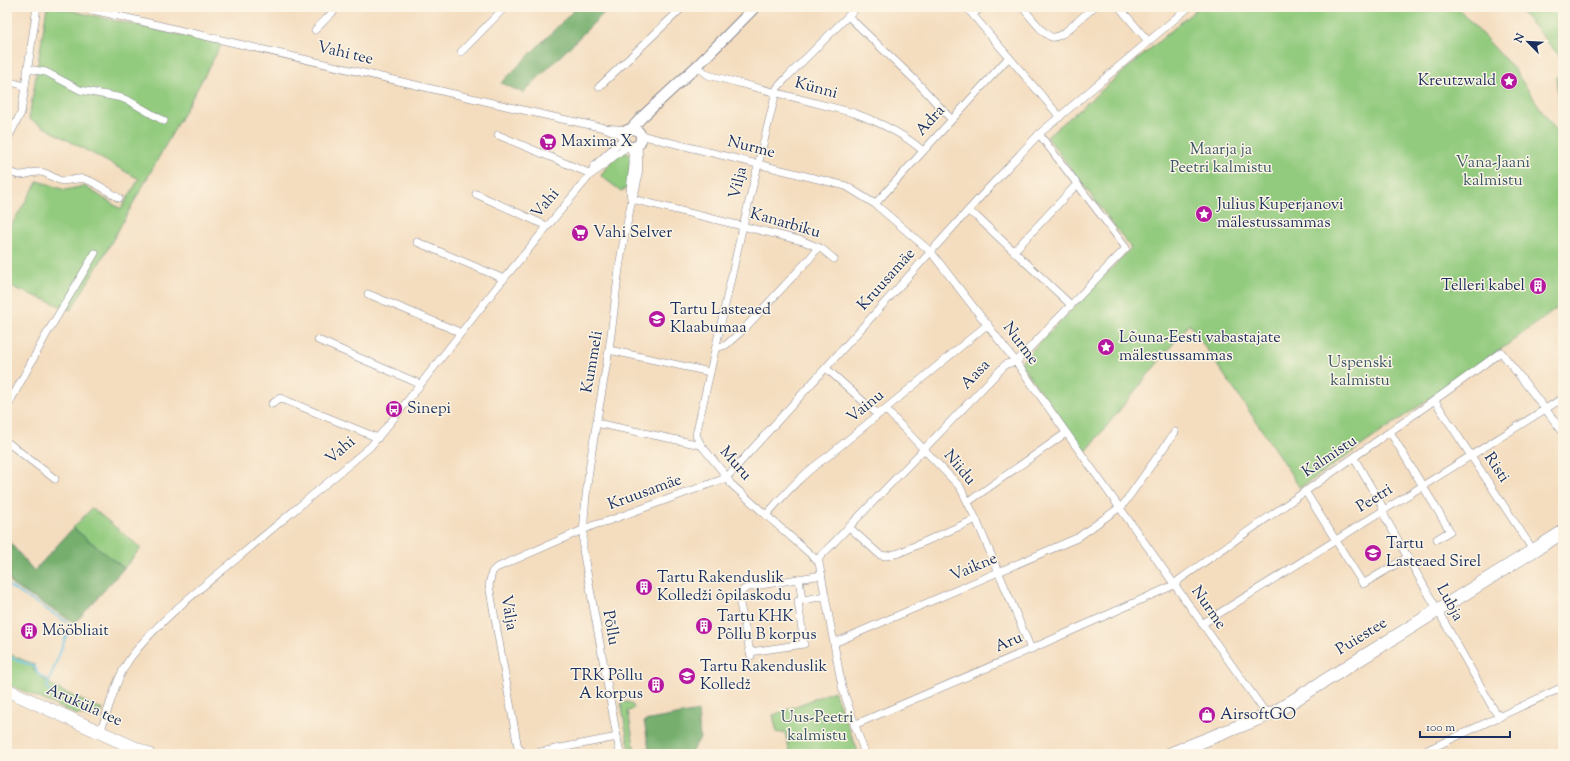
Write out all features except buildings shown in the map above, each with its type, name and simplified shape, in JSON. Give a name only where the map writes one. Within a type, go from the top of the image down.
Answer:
[{"type":"highway","name":"Puiestee","points":[[1170,754],[1268,716],[1563,532]]},
{"type":"highway","name":"Aruküla tee","points":[[7,690],[148,754]]},
{"type":"street","points":[[7,140],[21,113],[37,7]]},
{"type":"street","name":"Vahi tee","points":[[80,7],[605,128],[632,137]]},
{"type":"street","points":[[114,15],[118,7]]},
{"type":"street","points":[[315,30],[338,7]]},
{"type":"street","points":[[462,52],[505,7]]},
{"type":"street","points":[[598,87],[683,7]]},
{"type":"street","name":"Vahi","points":[[100,732],[114,691],[123,671],[131,657],[146,640],[182,604],[370,447],[459,334],[591,174],[594,166],[632,137],[648,113],[755,7]]},
{"type":"street","name":"Vilja","points":[[700,445],[696,435],[743,226],[777,88],[857,7]]},
{"type":"street","points":[[966,7],[1060,117]]},
{"type":"street","points":[[973,14],[982,7]]},
{"type":"street","points":[[1022,7],[1046,34],[1052,37],[1064,33],[1094,7]]},
{"type":"street","points":[[1119,7],[1148,41]]},
{"type":"street","name":"Kruusamäe","points":[[583,530],[726,477],[1039,134],[1189,7]]},
{"type":"street","points":[[848,16],[916,81],[951,119]]},
{"type":"street","name":"Adra","points":[[875,204],[1009,56]]},
{"type":"street","name":"Künni","points":[[697,66],[708,76],[854,113],[876,121],[897,132],[923,151]]},
{"type":"street","points":[[28,69],[46,72],[80,90],[122,98],[164,122]]},
{"type":"street","points":[[7,81],[25,86]]},
{"type":"street","name":"Aasa","points":[[817,560],[1006,364],[1016,362],[1126,248],[1039,134]]},
{"type":"street","points":[[498,135],[591,174]]},
{"type":"street","name":"Nurme","points":[[632,137],[758,164],[846,186],[875,204],[931,252],[1016,362],[1268,716]]},
{"type":"street","name":"Kummeli","points":[[583,530],[584,510],[596,423],[609,350],[620,261],[639,169],[632,137]]},
{"type":"street","points":[[7,170],[13,174],[21,176],[38,172],[45,173],[65,181],[85,178],[119,198]]},
{"type":"street","points":[[1014,251],[1077,184]]},
{"type":"street","points":[[476,194],[547,226]]},
{"type":"street","name":"Kanarbiku","points":[[632,199],[803,241],[818,246],[834,259]]},
{"type":"street","points":[[968,211],[977,217],[1072,305]]},
{"type":"street","points":[[417,242],[504,279]]},
{"type":"street","points":[[716,348],[726,345],[745,328],[811,257],[818,246]]},
{"type":"street","points":[[7,407],[46,335],[95,253]]},
{"type":"street","points":[[368,294],[457,331],[459,334]]},
{"type":"street","name":"Vainu","points":[[766,515],[808,471],[988,324]]},
{"type":"street","points":[[318,340],[420,384]]},
{"type":"street","points":[[609,350],[710,372]]},
{"type":"street","name":"Kalmistu","points":[[1174,585],[1305,491],[1435,401],[1501,352],[1545,409]]},
{"type":"street","name":"Niidu","points":[[826,368],[878,413],[887,411],[960,487],[976,520],[1031,649]]},
{"type":"street","points":[[272,404],[280,398],[378,438]]},
{"type":"street","name":"Peetri","points":[[1202,624],[1563,398]]},
{"type":"street","name":"Risti","points":[[1435,401],[1533,550]]},
{"type":"street","points":[[1545,409],[1563,432]]},
{"type":"street","name":"Muru","points":[[596,423],[700,445],[732,484],[817,560]]},
{"type":"street","name":"Vaikne","points":[[834,643],[1077,538],[1119,508],[1161,453],[1174,432]]},
{"type":"street","points":[[1390,432],[1450,532],[1437,539]]},
{"type":"street","points":[[968,502],[1066,433]]},
{"type":"street","points":[[7,442],[55,479]]},
{"type":"street","name":"Lubja","points":[[1354,458],[1437,610],[1494,710],[1500,717]]},
{"type":"street","points":[[1305,491],[1363,584],[1408,557]]},
{"type":"street","points":[[849,527],[880,555],[886,556],[899,553],[976,520]]},
{"type":"street","name":"Põllu","points":[[583,530],[583,550],[620,754]]},
{"type":"street","name":"Välja","points":[[526,754],[518,748],[489,585],[489,577],[496,568],[583,530]]},
{"type":"street","points":[[817,560],[822,575],[842,687],[865,754]]},
{"type":"street","points":[[822,575],[744,588],[740,593],[739,599],[751,654],[804,644],[798,601],[825,596]]},
{"type":"street","points":[[799,579],[802,600]]},
{"type":"street","name":"Aru","points":[[854,725],[1031,649],[1174,585]]},
{"type":"street","points":[[1419,754],[1563,687]]},
{"type":"street","points":[[530,754],[616,737]]},
{"type":"green space","points":[[47,7],[54,7],[222,44],[106,252],[71,310],[7,285],[7,232],[38,181],[65,190],[84,186],[121,209],[139,179],[29,119]]},
{"type":"green space","points":[[577,7],[610,7],[523,93],[501,83]]},
{"type":"green space","name":"Maarja ja Peetri kalmistu","points":[[1199,7],[1457,7],[1513,68],[1563,141],[1563,304],[1500,350],[1300,488],[1189,324],[1085,453],[1020,363],[1131,248],[1047,137]]},
{"type":"green space","points":[[1517,7],[1563,7],[1563,60]]},
{"type":"green space","points":[[1563,72],[1563,119],[1560,113],[1556,78]]},
{"type":"green space","points":[[626,152],[632,157],[627,188],[621,191],[601,176],[612,161],[619,155]]},
{"type":"green space","points":[[92,508],[141,548],[124,568],[73,528]]},
{"type":"green space","points":[[73,528],[124,568],[75,623],[12,585],[7,572],[7,539],[34,571]]},
{"type":"green space","points":[[7,653],[35,665],[33,668],[40,676],[56,688],[103,710],[99,720],[77,715],[10,685],[7,680]]},
{"type":"green space","name":"Uus-Peetri kalmistu","points":[[834,691],[859,754],[790,754],[785,732],[777,733],[773,715]]},
{"type":"green space","points":[[628,702],[632,704],[634,708],[628,711],[635,751],[630,752],[621,703]]},
{"type":"green space","points":[[698,711],[700,738],[690,754],[630,754],[630,752],[649,748],[644,721]]},
{"type":"waterway","points":[[7,585],[67,622],[69,628],[47,687],[54,699]]},
{"type":"waterway","points":[[7,656],[35,667],[38,674],[49,681]]},
{"type":"place","name":"Kreutzwald","points":[[1509,81]]},
{"type":"place","name":"Maxima X","points":[[548,142]]},
{"type":"place","name":"Julius Kuperjanovi mälestussammas","points":[[1204,214]]},
{"type":"place","name":"Vahi Selver","points":[[580,233]]},
{"type":"place","name":"Telleri kabel","points":[[1538,286]]},
{"type":"place","name":"Tartu Lasteaed Klaabumaa","points":[[657,319]]},
{"type":"place","name":"Lõuna-Eesti vabastajate mälestussammas","points":[[1106,347]]},
{"type":"place","name":"Sinepi","points":[[394,409]]},
{"type":"place","name":"Tartu Lasteaed Sirel","points":[[1373,553]]},
{"type":"place","name":"Tartu Rakenduslik Kolledži õpilaskodu","points":[[644,587]]},
{"type":"place","name":"Tartu KHK Põllu B korpus","points":[[704,626]]},
{"type":"place","name":"Mööbliait","points":[[29,631]]},
{"type":"place","name":"Tartu Rakenduslik Kolledž","points":[[687,676]]},
{"type":"place","name":"TRK Põllu A korpus","points":[[656,685]]},
{"type":"place","name":"AirsoftGO","points":[[1207,715]]},
{"type":"park label","name":"Vana-Jaani kalmistu","points":[[1493,172]]},
{"type":"park label","name":"Uspenski kalmistu","points":[[1360,372]]}]
